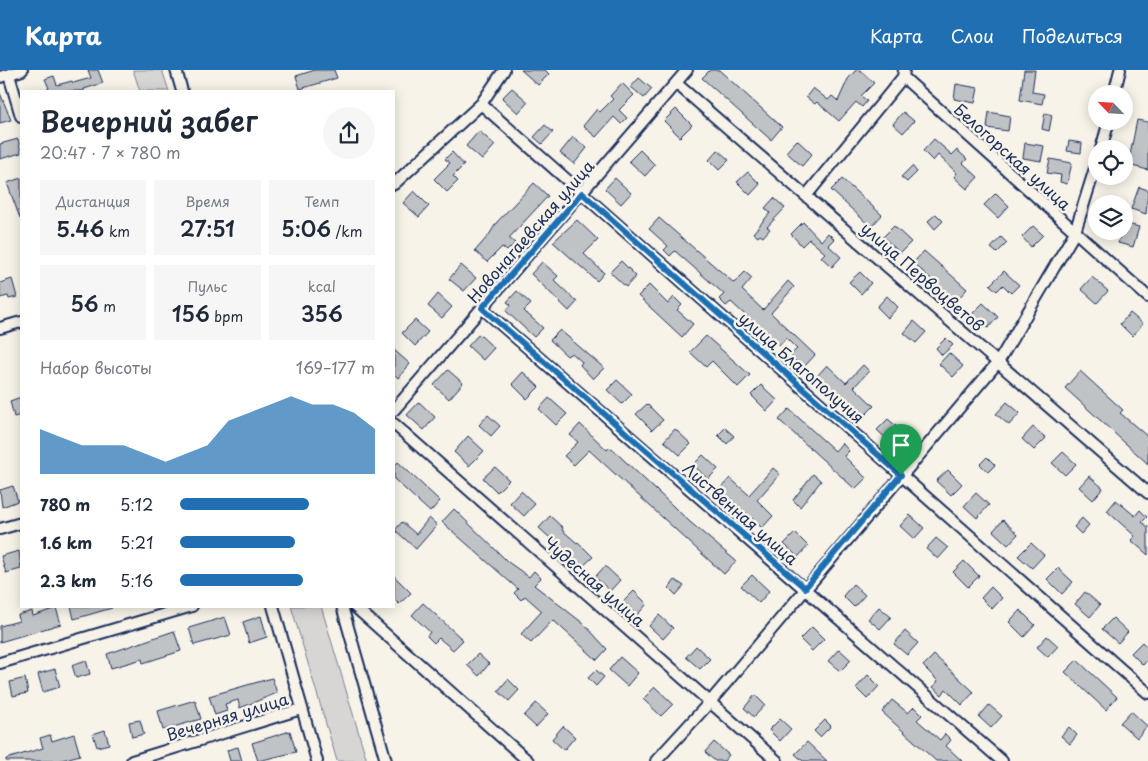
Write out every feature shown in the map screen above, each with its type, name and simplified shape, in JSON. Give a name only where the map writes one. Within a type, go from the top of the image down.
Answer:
[{"type":"street","points":[[20,114],[4,76],[22,70]]},
{"type":"street","points":[[176,70],[182,90]]},
{"type":"street","points":[[395,183],[481,104],[504,70]]},
{"type":"street","name":"Новонагаевская улица","points":[[395,409],[677,84],[687,70]]},
{"type":"street","points":[[1116,85],[1120,70]]},
{"type":"street","points":[[806,196],[904,74]]},
{"type":"street","name":"Белогорская улица","points":[[904,74],[1148,297]]},
{"type":"street","name":"улица Первоцветов","points":[[677,84],[1148,493]]},
{"type":"street","name":"улица Благополучия","points":[[481,104],[1148,692]]},
{"type":"street","points":[[656,761],[710,702],[999,362],[1075,232],[1090,185]]},
{"type":"street","name":"Лиственная улица","points":[[482,308],[1002,761]]},
{"type":"street","points":[[0,328],[20,322]]},
{"type":"street","name":"Чудесная улица","points":[[395,425],[777,761]]},
{"type":"street","points":[[0,529],[20,523]]},
{"type":"street","points":[[0,663],[185,608]]},
{"type":"street","points":[[274,608],[317,761]]},
{"type":"street","points":[[343,608],[386,761]]},
{"type":"street","points":[[356,608],[528,761]]},
{"type":"street","name":"Вечерняя улица","points":[[132,761],[302,709]]},
{"type":"shaded area","points":[[133,70],[162,70],[169,90],[140,90]]},
{"type":"shaded area","points":[[292,608],[322,608],[367,761],[337,761]]},
{"type":"building","points":[[88,70],[98,70],[103,83],[84,90],[46,90],[49,88],[45,79],[54,76],[57,85],[91,78]]},
{"type":"building","points":[[315,70],[334,70],[337,78],[300,89],[296,76]]},
{"type":"building","points":[[521,70],[545,70],[549,74],[538,85]]},
{"type":"building","points":[[710,70],[719,70],[782,127],[771,140],[702,78]]},
{"type":"building","points":[[856,70],[860,70],[874,83],[861,96],[867,101],[862,107],[856,102],[839,121],[817,102],[815,104],[806,97],[813,88],[828,100],[832,96],[838,101],[848,79]]},
{"type":"building","points":[[1024,70],[1035,70],[1032,92],[1044,94],[1042,104],[1020,100]]},
{"type":"building","points":[[639,78],[652,89],[644,98],[631,87]]},
{"type":"building","points":[[622,83],[634,95],[619,110],[627,118],[621,124],[614,117],[596,137],[583,126],[597,109],[600,112],[613,99],[610,96]]},
{"type":"building","points":[[956,84],[978,88],[975,103],[954,99]]},
{"type":"building","points":[[512,88],[528,102],[518,113],[502,98]]},
{"type":"building","points":[[0,93],[11,120],[0,123]]},
{"type":"building","points":[[676,109],[692,125],[680,137],[664,121]]},
{"type":"building","points":[[903,112],[914,121],[903,133],[893,124]]},
{"type":"building","points":[[989,112],[1010,116],[1008,131],[987,128]]},
{"type":"building","points":[[1045,113],[1052,115],[1049,131],[1042,129]]},
{"type":"building","points":[[1137,120],[1148,122],[1148,170],[1133,166],[1133,140]]},
{"type":"building","points":[[545,125],[553,132],[542,144],[534,137]]},
{"type":"building","points":[[479,131],[495,145],[482,160],[466,146]]},
{"type":"building","points":[[573,137],[587,148],[574,164],[560,153]]},
{"type":"building","points":[[18,139],[20,153],[0,159],[0,144]]},
{"type":"building","points":[[934,139],[952,155],[957,150],[967,159],[963,163],[978,177],[967,189],[954,177],[957,173],[938,155],[933,161],[923,151]]},
{"type":"building","points":[[797,140],[812,154],[802,166],[786,152]]},
{"type":"building","points":[[1069,141],[1082,143],[1081,153],[1067,151]]},
{"type":"building","points":[[1025,143],[1044,146],[1041,161],[1023,158]]},
{"type":"building","points":[[640,150],[655,165],[645,176],[629,161]]},
{"type":"building","points":[[718,150],[729,160],[719,170],[709,160]]},
{"type":"building","points":[[452,152],[464,165],[453,176],[458,181],[447,192],[434,179],[450,163],[445,159]]},
{"type":"building","points":[[1050,159],[1072,163],[1067,184],[1060,182],[1061,175],[1047,173]]},
{"type":"building","points":[[912,166],[917,172],[907,182],[901,177]]},
{"type":"building","points":[[748,172],[760,184],[750,195],[737,182]]},
{"type":"building","points":[[20,178],[20,218],[7,183]]},
{"type":"building","points":[[615,178],[631,193],[621,204],[605,189]]},
{"type":"building","points":[[842,179],[882,215],[871,227],[831,190]]},
{"type":"building","points":[[534,183],[548,196],[509,238],[515,243],[507,251],[502,247],[487,262],[475,251],[497,222]]},
{"type":"building","points":[[1139,187],[1148,190],[1146,214],[1133,210],[1133,204]]},
{"type":"building","points":[[414,191],[429,206],[419,217],[403,203]]},
{"type":"building","points":[[996,193],[1009,206],[998,218],[984,205]]},
{"type":"building","points":[[774,198],[785,208],[767,227],[770,229],[763,237],[760,235],[758,237],[753,233],[770,213],[765,208]]},
{"type":"building","points":[[936,214],[943,221],[935,229],[928,221]]},
{"type":"building","points":[[659,218],[734,283],[745,272],[752,278],[742,290],[763,310],[788,281],[794,287],[771,313],[815,355],[803,368],[790,355],[797,349],[786,338],[779,346],[731,302],[726,306],[719,299],[724,294],[675,251],[670,256],[664,250],[668,246],[649,229]]},
{"type":"building","points":[[577,220],[598,240],[584,254],[604,273],[597,281],[553,242]]},
{"type":"building","points":[[803,222],[821,241],[828,233],[834,239],[828,245],[841,257],[832,267],[821,257],[825,253],[809,239],[802,246],[791,234]]},
{"type":"building","points":[[1133,225],[1139,227],[1133,247],[1118,243],[1119,240],[1133,240]]},
{"type":"building","points":[[894,226],[911,242],[900,253],[883,237]]},
{"type":"building","points":[[1033,226],[1043,235],[1031,247],[1022,237]]},
{"type":"building","points":[[1001,237],[1007,243],[997,253],[991,248]]},
{"type":"building","points":[[924,251],[967,289],[956,301],[913,263]]},
{"type":"building","points":[[621,261],[636,276],[626,287],[610,272]]},
{"type":"building","points":[[542,262],[558,276],[554,280],[577,302],[569,311],[531,274]]},
{"type":"building","points":[[461,265],[476,278],[464,291],[449,279]]},
{"type":"building","points":[[1004,271],[1019,285],[1011,293],[1003,285],[997,291],[990,285]]},
{"type":"building","points":[[860,272],[871,283],[861,294],[849,282]]},
{"type":"building","points":[[1092,277],[1108,291],[1097,303],[1081,289]]},
{"type":"building","points":[[12,279],[17,297],[9,299],[8,296],[0,298],[0,283]]},
{"type":"building","points":[[649,285],[668,304],[674,297],[682,305],[677,310],[693,324],[682,337],[638,296]]},
{"type":"building","points":[[517,291],[531,304],[524,311],[543,328],[534,337],[506,311],[511,305],[507,302]]},
{"type":"building","points":[[438,294],[452,307],[442,318],[428,306]]},
{"type":"building","points":[[887,296],[898,307],[888,318],[877,307]]},
{"type":"building","points":[[983,303],[998,317],[988,328],[972,314]]},
{"type":"building","points":[[1130,313],[1143,324],[1132,336],[1120,324]]},
{"type":"building","points":[[415,320],[428,332],[415,346],[402,333]]},
{"type":"building","points":[[914,321],[926,332],[916,343],[904,333]]},
{"type":"building","points":[[560,330],[604,368],[593,379],[580,365],[582,362],[572,353],[567,356],[550,340]]},
{"type":"building","points":[[479,334],[494,348],[483,360],[468,346]]},
{"type":"building","points":[[706,336],[750,375],[738,387],[712,361],[706,367],[690,352]]},
{"type":"building","points":[[946,338],[953,345],[942,355],[936,348]]},
{"type":"building","points":[[395,351],[410,364],[398,378],[395,375]]},
{"type":"building","points":[[949,353],[963,366],[953,377],[939,364]]},
{"type":"building","points":[[827,365],[846,383],[863,365],[869,371],[854,387],[874,406],[862,418],[843,399],[838,404],[831,398],[835,395],[817,376]]},
{"type":"building","points":[[448,370],[463,383],[449,399],[434,385]]},
{"type":"building","points":[[1080,371],[1123,410],[1120,413],[1148,437],[1148,464],[1065,388]]},
{"type":"building","points":[[523,372],[539,387],[527,399],[512,384]]},
{"type":"building","points":[[617,380],[632,394],[622,404],[607,390]]},
{"type":"building","points":[[761,385],[777,400],[767,411],[751,395]]},
{"type":"building","points":[[20,397],[20,415],[14,417],[10,401]]},
{"type":"building","points":[[549,398],[567,414],[556,425],[539,409]]},
{"type":"building","points":[[419,402],[435,417],[424,430],[407,415]]},
{"type":"building","points":[[1007,402],[1020,413],[1009,425],[996,414]]},
{"type":"building","points":[[647,404],[663,420],[652,430],[636,414]]},
{"type":"building","points":[[789,409],[835,451],[842,443],[849,451],[844,456],[866,478],[855,489],[779,420]]},
{"type":"building","points":[[488,415],[500,426],[491,436],[479,425]]},
{"type":"building","points":[[888,419],[904,433],[893,445],[877,430]]},
{"type":"building","points":[[580,424],[607,450],[610,447],[690,522],[736,561],[724,574],[589,450],[574,465],[564,456],[578,442],[570,435]]},
{"type":"building","points":[[1033,427],[1046,438],[1034,450],[1022,439]]},
{"type":"building","points":[[725,428],[734,436],[727,444],[718,435]]},
{"type":"building","points":[[675,429],[691,444],[680,455],[664,441]]},
{"type":"building","points":[[468,436],[484,451],[469,466],[454,452]]},
{"type":"building","points":[[1063,452],[1076,464],[1065,475],[1052,463]]},
{"type":"building","points":[[703,455],[718,469],[708,479],[693,465]]},
{"type":"building","points":[[987,457],[995,465],[988,472],[980,464]]},
{"type":"building","points":[[398,462],[440,501],[430,512],[395,480],[395,465]]},
{"type":"building","points":[[495,467],[509,480],[497,492],[483,478]]},
{"type":"building","points":[[773,468],[780,474],[757,500],[773,516],[762,528],[720,489],[730,478],[749,495]]},
{"type":"building","points":[[948,470],[962,484],[951,495],[936,481]]},
{"type":"building","points":[[813,474],[821,481],[800,507],[793,500]]},
{"type":"building","points":[[1089,476],[1103,488],[1093,500],[1079,487]]},
{"type":"building","points":[[13,486],[18,501],[2,507],[0,490]]},
{"type":"building","points":[[521,491],[535,504],[524,516],[510,503]]},
{"type":"building","points":[[976,493],[989,505],[977,518],[964,506]]},
{"type":"building","points":[[1116,500],[1135,516],[1140,510],[1147,517],[1142,522],[1148,527],[1148,555],[1131,540],[1135,536],[1107,511]]},
{"type":"building","points":[[454,509],[508,562],[529,577],[534,571],[541,578],[534,585],[584,624],[607,649],[597,660],[553,620],[531,643],[521,634],[542,611],[525,596],[521,600],[514,593],[518,589],[442,522]]},
{"type":"building","points":[[910,515],[924,528],[914,539],[900,526]]},
{"type":"building","points":[[550,516],[563,528],[562,530],[593,557],[582,567],[566,550],[561,556],[554,550],[558,545],[539,528]]},
{"type":"building","points":[[429,518],[437,525],[416,549],[395,530],[402,522],[416,534]]},
{"type":"building","points":[[1082,518],[1089,525],[1081,534],[1074,527]]},
{"type":"building","points":[[1003,520],[1018,534],[1008,545],[993,531]]},
{"type":"building","points":[[795,533],[808,546],[798,557],[784,544]]},
{"type":"building","points":[[936,538],[948,548],[938,559],[926,549]]},
{"type":"building","points":[[1031,543],[1044,555],[1032,568],[1018,556]]},
{"type":"building","points":[[19,551],[20,569],[6,573],[1,556]]},
{"type":"building","points":[[964,561],[979,576],[968,587],[953,572]]},
{"type":"building","points":[[605,566],[620,580],[610,591],[595,577]]},
{"type":"building","points":[[1058,568],[1073,582],[1062,594],[1047,579]]},
{"type":"building","points":[[752,575],[769,591],[759,603],[741,586]]},
{"type":"building","points":[[395,577],[411,593],[399,604],[395,600]]},
{"type":"building","points":[[675,580],[684,586],[676,595],[669,588]]},
{"type":"building","points":[[853,584],[865,595],[854,607],[843,596]]},
{"type":"building","points":[[991,587],[1002,598],[992,609],[981,598]]},
{"type":"building","points":[[634,591],[647,604],[637,615],[623,602]]},
{"type":"building","points":[[1085,592],[1100,605],[1090,617],[1075,604]]},
{"type":"building","points":[[423,603],[463,640],[453,650],[439,638],[434,643],[427,636],[430,632],[412,615]]},
{"type":"building","points":[[879,607],[891,617],[880,629],[868,619]]},
{"type":"building","points":[[56,608],[61,624],[0,642],[0,626],[19,621],[18,615],[32,611],[33,616]]},
{"type":"building","points":[[71,608],[112,608],[74,619]]},
{"type":"building","points":[[1020,610],[1035,625],[1024,637],[1009,622]]},
{"type":"building","points":[[659,615],[673,628],[663,639],[649,626]]},
{"type":"building","points":[[261,616],[267,637],[249,643],[243,622]]},
{"type":"building","points":[[225,617],[231,635],[194,645],[189,628]]},
{"type":"building","points":[[1113,618],[1128,632],[1118,643],[1102,629]]},
{"type":"building","points":[[812,627],[824,639],[812,651],[800,639]]},
{"type":"building","points":[[174,631],[181,651],[143,663],[142,659],[111,668],[107,654]]},
{"type":"building","points":[[905,631],[918,643],[907,655],[894,644]]},
{"type":"building","points":[[1047,636],[1058,646],[1048,657],[1037,647]]},
{"type":"building","points":[[1142,642],[1148,648],[1148,659],[1143,665],[1131,653]]},
{"type":"building","points":[[696,646],[710,659],[700,669],[686,657]]},
{"type":"building","points":[[839,649],[851,660],[840,671],[828,661]]},
{"type":"building","points":[[478,654],[489,664],[479,676],[467,665]]},
{"type":"building","points":[[934,655],[974,692],[962,705],[946,689],[942,695],[933,687],[938,681],[923,666]]},
{"type":"building","points":[[620,657],[638,673],[627,686],[609,670]]},
{"type":"building","points":[[86,660],[90,674],[76,678],[72,665]]},
{"type":"building","points":[[1077,660],[1117,697],[1106,710],[1065,672]]},
{"type":"building","points":[[55,669],[60,687],[43,692],[38,674]]},
{"type":"building","points":[[596,670],[604,677],[596,686],[588,678]]},
{"type":"building","points":[[868,675],[879,686],[867,699],[856,688]]},
{"type":"building","points":[[25,678],[28,693],[13,696],[10,682]]},
{"type":"building","points":[[272,678],[277,693],[240,708],[238,700],[225,704],[227,711],[215,715],[209,696]]},
{"type":"building","points":[[508,679],[519,690],[509,701],[498,691]]},
{"type":"building","points":[[655,687],[673,704],[661,716],[643,699]]},
{"type":"building","points":[[755,695],[765,705],[754,717],[744,708]]},
{"type":"building","points":[[195,700],[201,719],[163,730],[158,711]]},
{"type":"building","points":[[892,700],[908,713],[914,707],[922,715],[917,720],[940,740],[945,734],[951,740],[946,746],[962,761],[936,761],[882,712]]},
{"type":"building","points":[[536,703],[548,714],[536,727],[524,716]]},
{"type":"building","points":[[989,705],[1002,716],[991,728],[979,717]]},
{"type":"building","points":[[1131,711],[1147,726],[1137,738],[1120,723]]},
{"type":"building","points":[[780,719],[791,729],[780,741],[769,730]]},
{"type":"building","points":[[140,720],[144,734],[132,737],[129,722]]},
{"type":"building","points":[[825,720],[831,726],[820,737],[814,731]]},
{"type":"building","points":[[563,726],[575,737],[564,750],[552,739]]},
{"type":"building","points":[[1069,727],[1077,735],[1070,744],[1061,736]]},
{"type":"building","points":[[105,730],[109,744],[97,747],[93,734]]},
{"type":"building","points":[[290,731],[296,752],[258,761],[252,743]]},
{"type":"building","points":[[74,734],[80,755],[58,761],[6,761],[6,759],[43,748],[40,738],[50,735],[52,741]]},
{"type":"building","points":[[714,742],[729,755],[724,761],[715,761],[705,752]]},
{"type":"building","points":[[807,742],[827,761],[803,761],[795,754]]},
{"type":"building","points":[[238,747],[242,761],[230,761],[227,750]]},
{"type":"route","points":[[582,193],[901,475],[805,588],[482,308],[582,193]]}]
